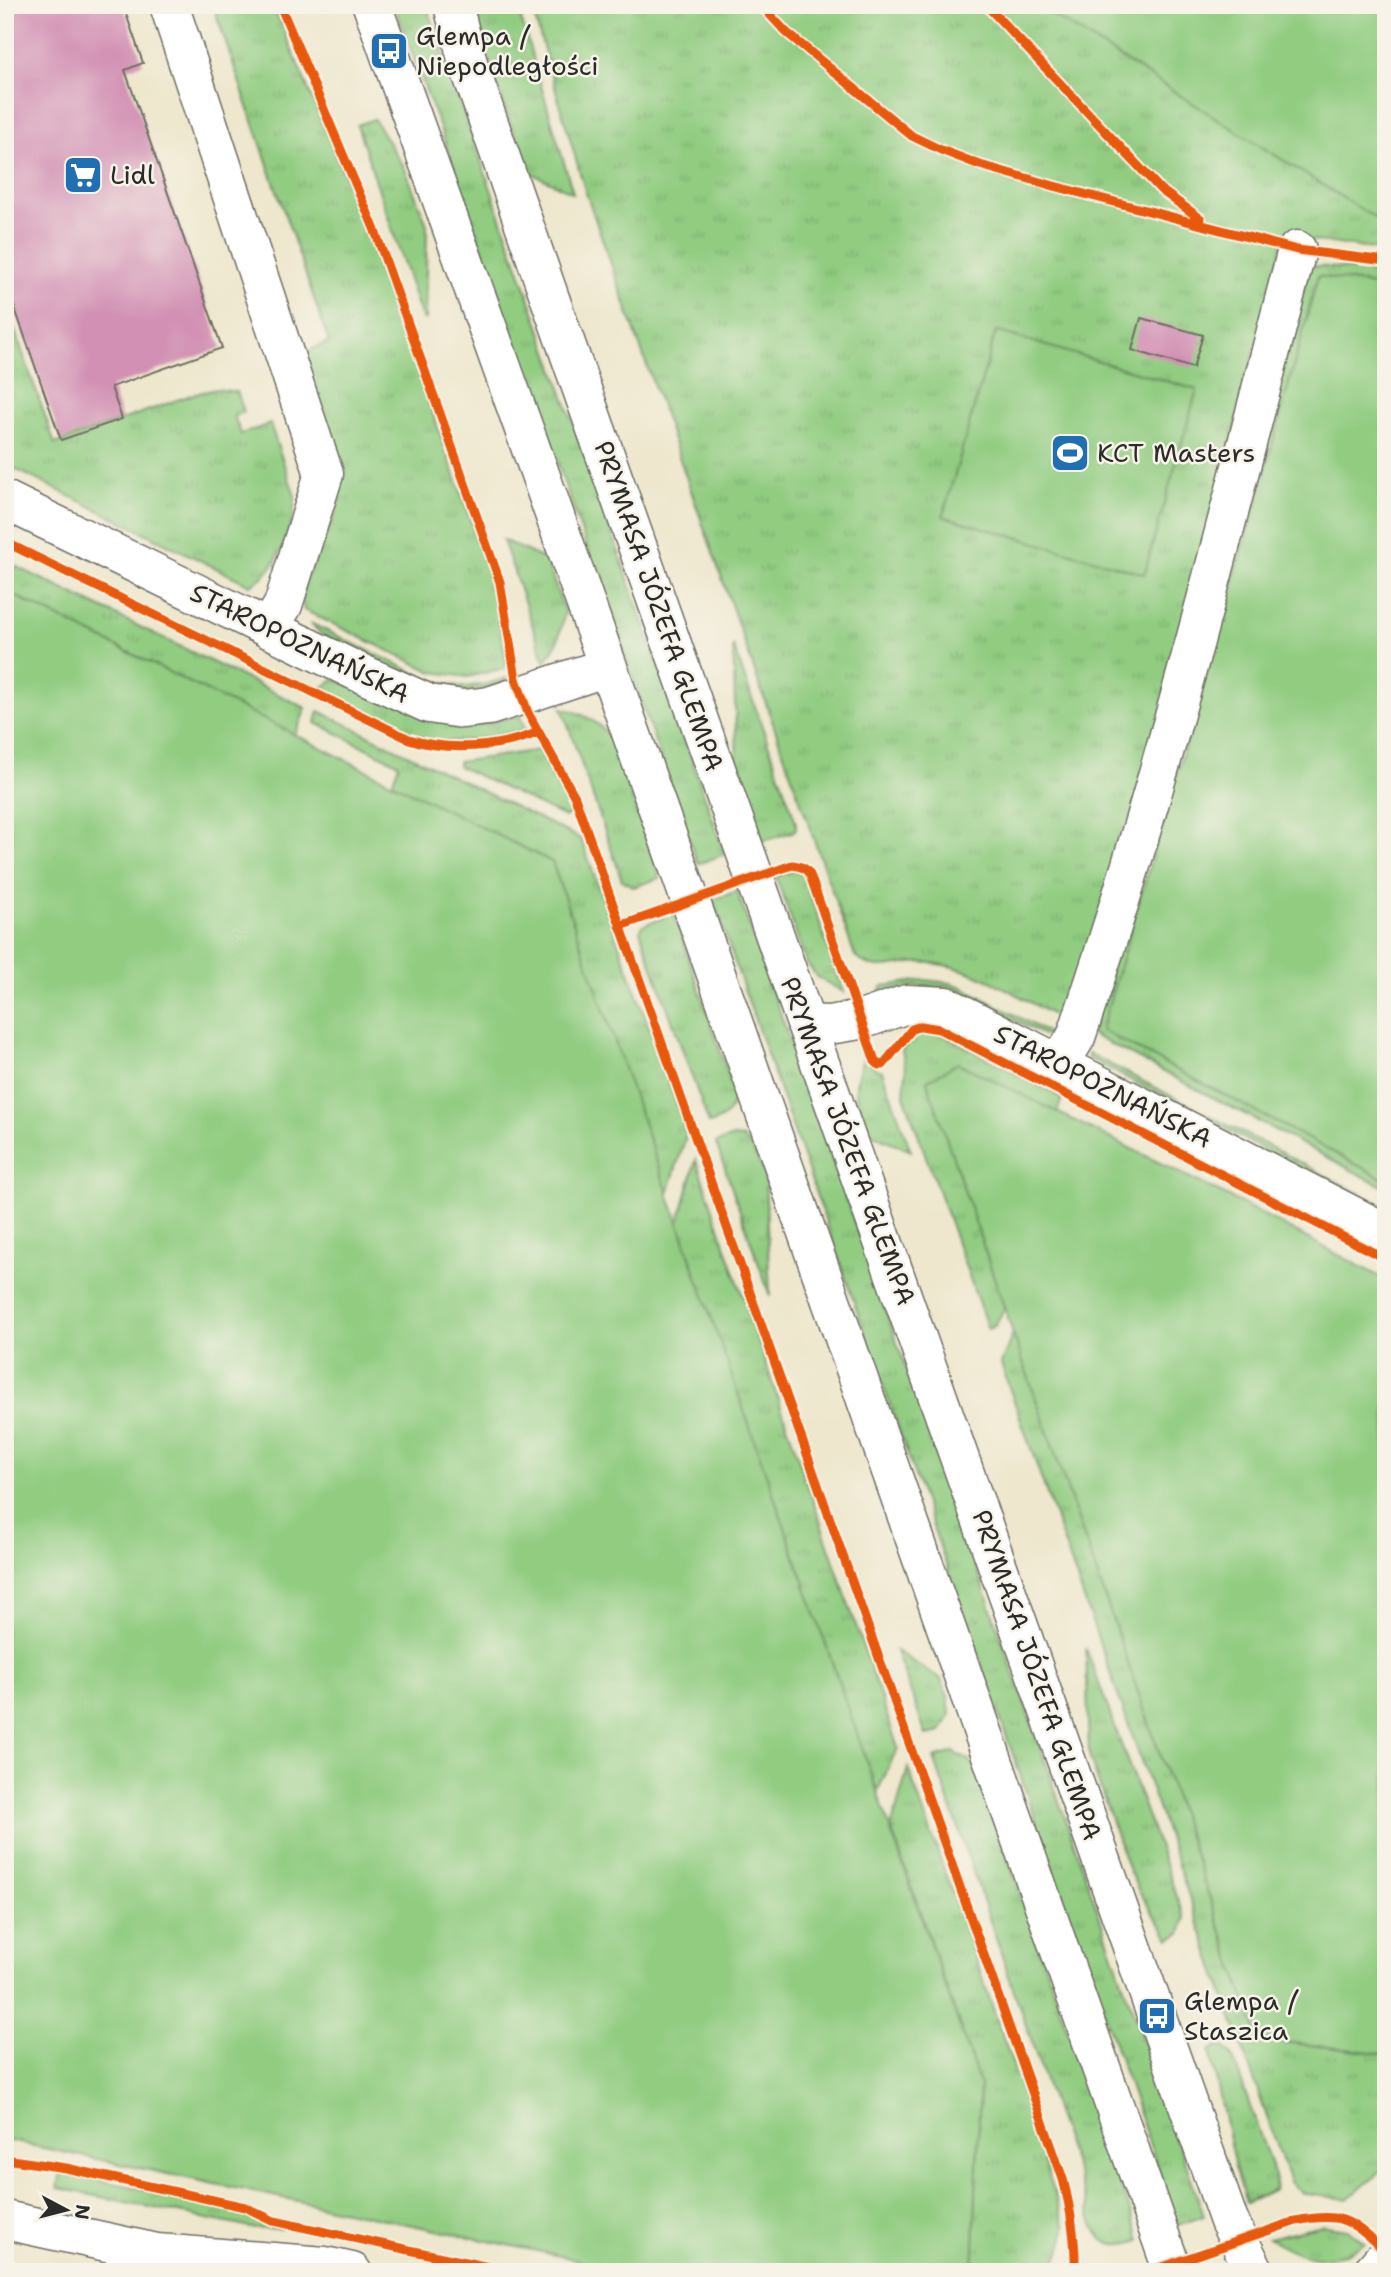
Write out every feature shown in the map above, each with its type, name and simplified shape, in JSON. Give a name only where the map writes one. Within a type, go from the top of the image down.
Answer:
[{"type":"street","points":[[169,5],[324,474],[283,605],[269,629]]},
{"type":"street","points":[[372,5],[1173,2272]]},
{"type":"street","name":"PRYMASA JÓZEFA GLEMPA","points":[[453,5],[468,63],[1228,2221],[1255,2272]]},
{"type":"street","points":[[1060,1063],[1076,1037],[1158,780],[1297,250]]},
{"type":"street","name":"STAROPOZNAŃSKA","points":[[5,500],[400,692],[446,708],[489,706],[607,667]]},
{"type":"street","name":"STAROPOZNAŃSKA","points":[[806,1024],[828,1025],[861,1020],[907,1004],[931,1003],[946,1006],[1386,1233]]},
{"type":"street","points":[[5,2220],[157,2253],[325,2266],[352,2272]]},
{"type":"street","points":[[157,2253],[203,2272]]},
{"type":"street","points":[[1372,2272],[1386,2256]]},
{"type":"green space","points":[[213,5],[273,5],[368,231],[493,583],[505,668],[468,677],[433,672],[304,610],[304,584],[336,513],[342,480],[303,353],[329,342]]},
{"type":"green space","points":[[394,5],[426,5],[725,854],[698,864],[440,128]]},
{"type":"green space","points":[[473,5],[517,5],[573,193],[527,171],[482,41]]},
{"type":"green space","points":[[531,5],[1037,5],[1386,225],[1386,251],[1284,236],[1146,776],[1068,1023],[975,974],[940,964],[911,963],[888,967],[868,965],[855,956],[585,190]]},
{"type":"green space","points":[[1037,5],[1386,5],[1386,225]]},
{"type":"green space","points":[[374,119],[405,169],[427,225],[425,319],[422,318],[357,125]]},
{"type":"green space","points":[[1308,265],[1386,273],[1386,287],[1318,276],[1264,477],[1255,475]]},
{"type":"green space","points":[[1318,276],[1386,287],[1386,1180],[1101,1030],[1259,494]]},
{"type":"green space","points":[[5,303],[55,444],[194,394],[217,389],[237,392],[244,412],[234,416],[241,434],[270,424],[295,496],[292,521],[283,546],[277,559],[260,578],[250,585],[5,464]]},
{"type":"green space","name":"KCT Masters","points":[[996,331],[1197,390],[1144,574],[943,516]]},
{"type":"green space","points":[[1251,491],[1259,494],[1198,703],[1190,701]]},
{"type":"green space","points":[[503,540],[546,560],[565,612],[557,643],[545,662]]},
{"type":"green space","points":[[5,561],[306,708],[295,735],[5,591]]},
{"type":"green space","points":[[5,591],[552,862],[980,2085],[973,2272],[637,2272],[5,2140]]},
{"type":"green space","points":[[310,623],[432,681],[463,687],[507,678],[510,681],[467,691],[432,685],[354,651],[321,634]]},
{"type":"green space","points":[[733,645],[796,822],[796,829],[792,832],[763,841],[737,762]]},
{"type":"green space","points":[[334,680],[474,726],[520,716],[525,730],[466,740],[433,740],[391,724],[320,689]]},
{"type":"green space","points":[[562,708],[589,718],[610,737],[660,878],[634,887],[622,880]]},
{"type":"green space","points":[[319,711],[581,839],[687,1133],[667,1196],[552,862],[392,783],[399,764],[316,723]]},
{"type":"green space","points":[[539,750],[572,813],[565,817],[458,766],[458,762]]},
{"type":"green space","points":[[794,871],[801,873],[804,878],[844,992],[817,977],[806,962],[776,877]]},
{"type":"green space","points":[[737,891],[1204,2216],[1178,2225],[713,900]]},
{"type":"green space","points":[[674,914],[734,1092],[728,1113],[709,1124],[640,931],[643,925]]},
{"type":"green space","points":[[1125,922],[1133,924],[1102,1030],[1386,1180],[1386,1188],[1091,1034]]},
{"type":"green space","points":[[924,980],[951,983],[964,988],[1052,1035],[1047,1037],[950,987],[915,986],[880,992],[883,986]]},
{"type":"green space","points":[[926,1032],[945,1036],[1062,1098],[1057,1113],[958,1064],[928,1081],[1005,1307],[995,1326],[988,1329],[904,1095],[906,1070],[902,1050],[914,1035]]},
{"type":"green space","points":[[1088,1053],[1386,1207],[1386,1213],[1088,1058]]},
{"type":"green space","points":[[865,1054],[875,1069],[882,1071],[911,1151],[866,1131],[856,1092]]},
{"type":"green space","points":[[958,1063],[1239,1202],[1386,1280],[1386,2054],[1259,2039],[927,1081]]},
{"type":"green space","points":[[733,1137],[743,1138],[751,1147],[765,1174],[770,1296],[716,1143]]},
{"type":"green space","points":[[696,1160],[898,1748],[877,1792],[678,1225]]},
{"type":"green space","points":[[1013,1333],[1259,2039],[1386,2054],[1386,2168],[1347,2199],[1304,2194],[1290,2182],[1001,1364]]},
{"type":"green space","points":[[1086,1648],[1185,1919],[1181,1933],[1170,1939],[1139,1891],[1128,1868],[1089,1755]]},
{"type":"green space","points":[[896,1651],[941,1679],[948,1697],[950,1715],[941,1732],[926,1735]]},
{"type":"green space","points":[[954,1752],[968,1760],[978,1771],[1140,2240],[1109,2243],[1102,2239],[1093,2225],[934,1758]]},
{"type":"green space","points":[[908,1768],[1024,2096],[1065,2227],[1062,2247],[1056,2259],[1039,2272],[973,2272],[980,2085],[891,1828]]},
{"type":"green space","points":[[1218,2046],[1224,2047],[1232,2055],[1276,2180],[1275,2190],[1246,2203],[1235,2167],[1210,2050]]},
{"type":"green space","points":[[61,2172],[213,2204],[258,2217],[279,2229],[256,2229],[58,2188]]},
{"type":"green space","points":[[1321,2225],[1347,2229],[1365,2243],[1340,2255],[1317,2257],[1293,2251],[1269,2238]]},
{"type":"building","name":"Lidl","points":[[5,5],[123,5],[143,63],[125,70],[222,348],[111,387],[122,419],[61,440],[5,280]]},
{"type":"building","points":[[1141,318],[1203,335],[1193,368],[1132,350]]},
{"type":"cycle path","points":[[280,5],[374,228],[500,582],[516,679],[528,713],[575,797],[1063,2179],[1075,2248],[1075,2272]]},
{"type":"cycle path","points":[[761,5],[786,32],[912,136],[941,150],[980,165],[1054,186],[1297,250],[1386,261]]},
{"type":"cycle path","points":[[986,5],[1161,190],[1201,219]]},
{"type":"cycle path","points":[[5,542],[409,739],[457,747],[508,742],[539,732]]},
{"type":"cycle path","points":[[620,926],[792,865],[801,867],[810,875],[875,1061],[879,1065],[883,1065],[912,1029],[921,1026],[939,1029],[1386,1259]]},
{"type":"cycle path","points":[[5,2159],[66,2168],[245,2207],[274,2221],[512,2272]]},
{"type":"cycle path","points":[[1148,2272],[1296,2221],[1312,2218],[1325,2217],[1346,2221],[1386,2252]]},
{"type":"place","name":"Glempa / Niepodległości","points":[[389,51]]},
{"type":"place","name":"Lidl","points":[[83,175]]},
{"type":"place","name":"KCT Masters","points":[[1070,453]]},
{"type":"place","name":"Glempa / Staszica","points":[[1157,2016]]}]
